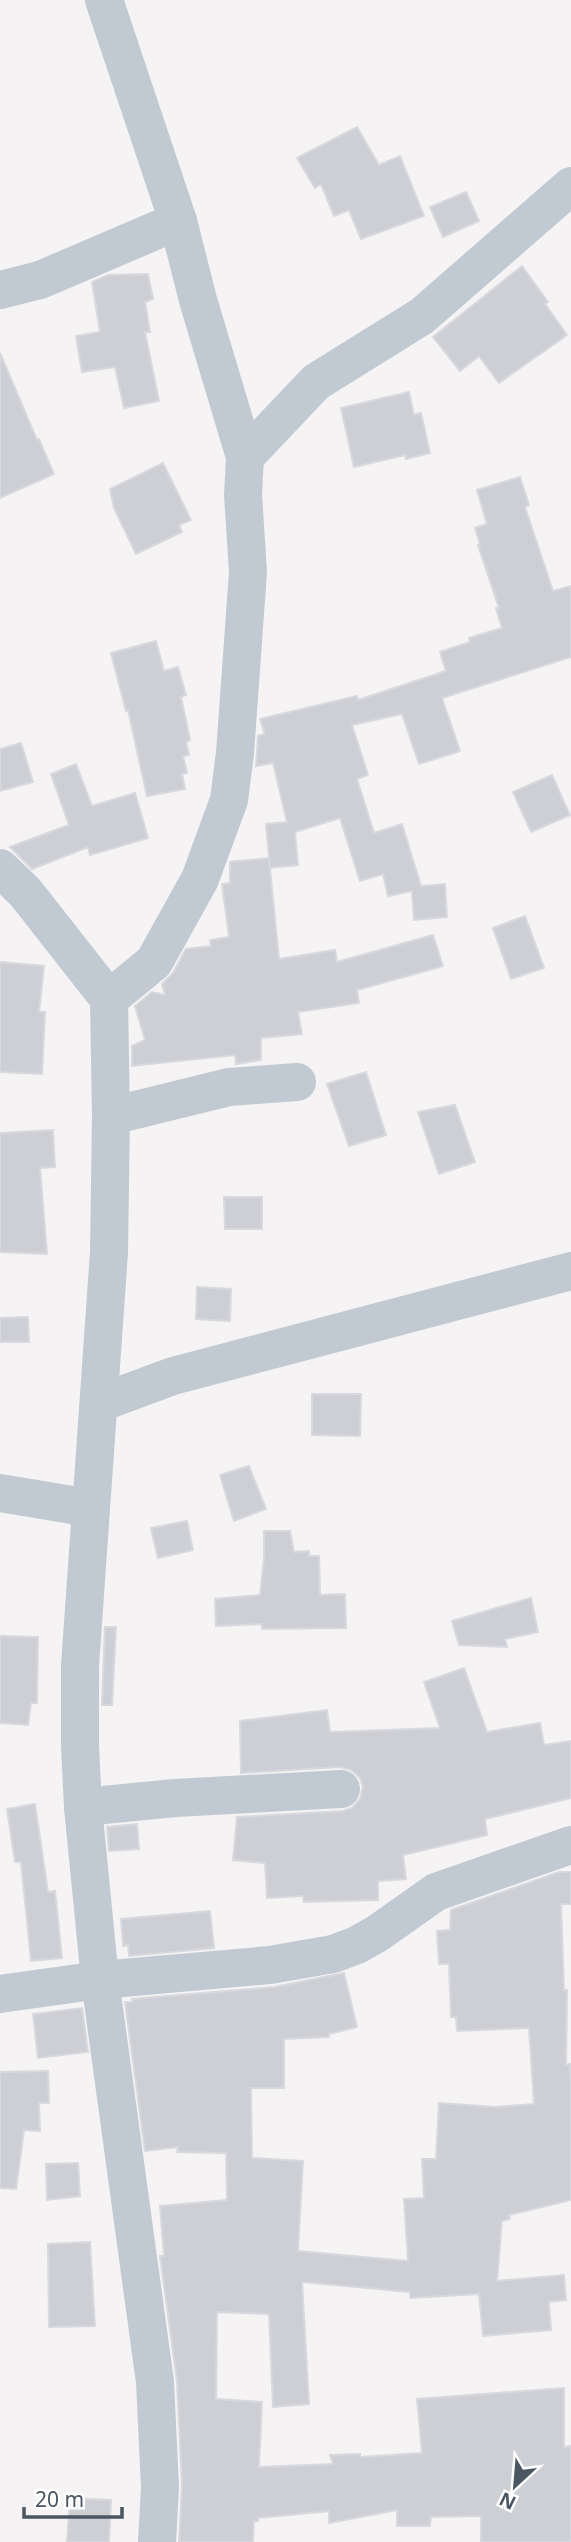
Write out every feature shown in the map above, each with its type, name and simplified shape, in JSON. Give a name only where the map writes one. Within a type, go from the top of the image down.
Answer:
[{"type":"street","points":[[104,0],[178,221],[198,300],[245,457],[243,495],[248,572],[229,800],[200,879],[154,962],[109,999]]},
{"type":"street","points":[[245,457],[316,382],[422,316],[571,186]]},
{"type":"street","points":[[0,290],[40,280],[178,221]]},
{"type":"street","points":[[0,868],[25,892],[109,999],[111,1116],[108,1252],[100,1403],[80,1666],[83,1807],[100,1980],[155,2382],[160,2487],[157,2542]]},
{"type":"street","points":[[111,1116],[229,1087],[297,1082]]},
{"type":"street","points":[[100,1403],[173,1376],[571,1271]]},
{"type":"street","points":[[0,1493],[90,1508]]},
{"type":"street","points":[[83,1807],[174,1798],[341,1789]]},
{"type":"street","points":[[0,1994],[100,1980],[270,1965],[333,1954],[378,1933],[436,1892],[571,1845]]},
{"type":"building","points":[[357,127],[379,165],[400,156],[424,216],[361,239],[349,210],[334,216],[321,184],[315,188],[297,158]]},
{"type":"building","points":[[466,192],[479,221],[443,237],[430,207]]},
{"type":"building","points":[[522,266],[548,302],[545,304],[567,335],[499,383],[479,356],[460,371],[433,337]]},
{"type":"building","points":[[148,274],[153,299],[145,302],[150,332],[145,332],[159,401],[124,408],[115,367],[82,372],[76,336],[100,332],[92,282],[108,275]]},
{"type":"building","points":[[0,353],[54,474],[0,498]]},
{"type":"building","points":[[409,392],[414,415],[421,413],[430,453],[406,459],[405,455],[354,467],[341,408]]},
{"type":"building","points":[[163,463],[191,520],[179,525],[182,532],[136,554],[114,508],[110,489]]},
{"type":"building","points":[[520,477],[529,505],[525,507],[553,591],[571,586],[571,657],[442,698],[460,751],[419,764],[402,714],[352,725],[368,775],[357,779],[374,833],[402,824],[421,886],[445,884],[447,917],[414,920],[412,891],[388,896],[383,874],[360,881],[340,818],[295,832],[298,865],[270,868],[266,824],[287,822],[273,763],[256,766],[258,736],[265,734],[260,719],[357,696],[358,700],[446,671],[440,652],[470,642],[469,638],[502,628],[496,608],[499,608],[478,545],[480,544],[475,528],[487,524],[477,490]]},
{"type":"building","points":[[156,641],[164,671],[178,667],[186,695],[181,697],[190,740],[186,742],[189,755],[183,756],[187,773],[182,774],[185,789],[147,796],[128,710],[126,711],[111,653]]},
{"type":"building","points":[[21,743],[33,782],[0,791],[0,749]]},
{"type":"building","points":[[76,764],[92,806],[135,793],[148,838],[90,855],[88,847],[32,869],[10,847],[69,825],[51,774]]},
{"type":"building","points":[[552,775],[570,815],[531,832],[513,792]]},
{"type":"building","points":[[269,858],[279,959],[335,950],[337,962],[433,935],[443,966],[357,990],[359,1003],[298,1012],[302,1034],[261,1038],[261,1060],[236,1064],[235,1055],[132,1066],[132,1046],[145,1040],[135,1006],[152,992],[165,995],[162,984],[173,973],[186,949],[211,946],[210,940],[229,937],[222,884],[230,883],[230,862]]},
{"type":"building","points":[[525,916],[544,968],[511,979],[493,928]]},
{"type":"building","points":[[0,962],[44,966],[39,1012],[45,1012],[42,1074],[0,1072]]},
{"type":"building","points":[[366,1072],[386,1135],[349,1146],[327,1084]]},
{"type":"building","points":[[455,1105],[475,1162],[439,1174],[418,1112]]},
{"type":"building","points":[[53,1130],[55,1167],[40,1168],[47,1254],[0,1252],[0,1133]]},
{"type":"building","points":[[224,1197],[262,1197],[262,1229],[225,1229]]},
{"type":"building","points":[[197,1287],[231,1289],[230,1321],[196,1319]]},
{"type":"building","points":[[28,1317],[29,1342],[0,1342],[0,1318]]},
{"type":"building","points":[[312,1394],[361,1394],[360,1436],[312,1435]]},
{"type":"building","points":[[249,1466],[266,1509],[234,1521],[220,1475]]},
{"type":"building","points":[[187,1521],[193,1550],[158,1558],[151,1528]]},
{"type":"building","points":[[264,1531],[290,1531],[294,1552],[309,1551],[309,1556],[319,1556],[320,1595],[345,1594],[346,1628],[262,1629],[262,1624],[216,1626],[215,1599],[260,1595]]},
{"type":"building","points":[[531,1598],[538,1632],[505,1639],[507,1647],[459,1645],[452,1621]]},
{"type":"building","points":[[105,1627],[116,1627],[112,1705],[102,1705]]},
{"type":"building","points":[[0,1636],[38,1637],[37,1703],[31,1703],[28,1725],[0,1723]]},
{"type":"building","points":[[464,1668],[487,1732],[540,1723],[544,1745],[571,1741],[571,1798],[485,1819],[487,1835],[403,1855],[406,1879],[378,1881],[378,1900],[304,1902],[303,1896],[267,1898],[265,1863],[233,1860],[237,1817],[343,1811],[352,1808],[360,1799],[363,1787],[360,1778],[351,1770],[340,1767],[241,1773],[240,1721],[327,1710],[330,1732],[440,1728],[424,1682]]},
{"type":"building","points":[[35,1804],[48,1892],[55,1891],[62,1958],[31,1961],[21,1862],[15,1862],[7,1809]]},
{"type":"building","points":[[137,1824],[139,1849],[109,1851],[107,1827]]},
{"type":"building","points":[[559,1872],[571,1872],[571,1904],[561,1904],[564,1990],[567,1990],[566,2065],[570,2064],[571,2088],[571,2200],[509,2215],[510,2219],[502,2221],[497,2281],[564,2275],[566,2300],[549,2302],[551,2330],[483,2336],[479,2294],[410,2298],[410,2292],[302,2282],[309,2404],[273,2407],[269,2314],[217,2312],[216,2399],[262,2402],[259,2467],[333,2464],[330,2455],[360,2454],[360,2457],[422,2453],[417,2399],[564,2388],[564,2447],[571,2446],[571,2542],[481,2542],[481,2516],[431,2517],[430,2526],[397,2526],[397,2510],[329,2523],[329,2511],[258,2518],[258,2521],[254,2521],[253,2542],[179,2542],[182,2486],[177,2381],[160,2256],[164,2256],[160,2206],[227,2200],[226,2153],[177,2152],[178,2147],[145,2151],[125,2002],[132,2002],[132,1999],[274,1987],[344,1973],[357,2027],[329,2034],[329,2037],[284,2039],[284,2088],[251,2088],[252,2158],[303,2161],[298,2251],[408,2261],[404,2199],[424,2198],[422,2159],[436,2159],[439,2103],[495,2107],[534,2104],[529,2028],[457,2031],[456,2017],[451,2017],[449,1964],[439,1964],[437,1931],[450,1930],[451,1910]]},
{"type":"building","points":[[210,1911],[214,1948],[129,1956],[128,1945],[123,1946],[121,1919]]},
{"type":"building","points":[[82,2008],[88,2052],[38,2058],[33,2014]]},
{"type":"building","points":[[48,2071],[49,2103],[39,2103],[40,2131],[24,2130],[16,2189],[0,2188],[0,2072]]},
{"type":"building","points":[[78,2163],[80,2196],[47,2200],[46,2164]]},
{"type":"building","points":[[90,2242],[95,2326],[49,2327],[48,2244]]},
{"type":"building","points":[[70,2498],[111,2500],[109,2542],[67,2542]]}]
